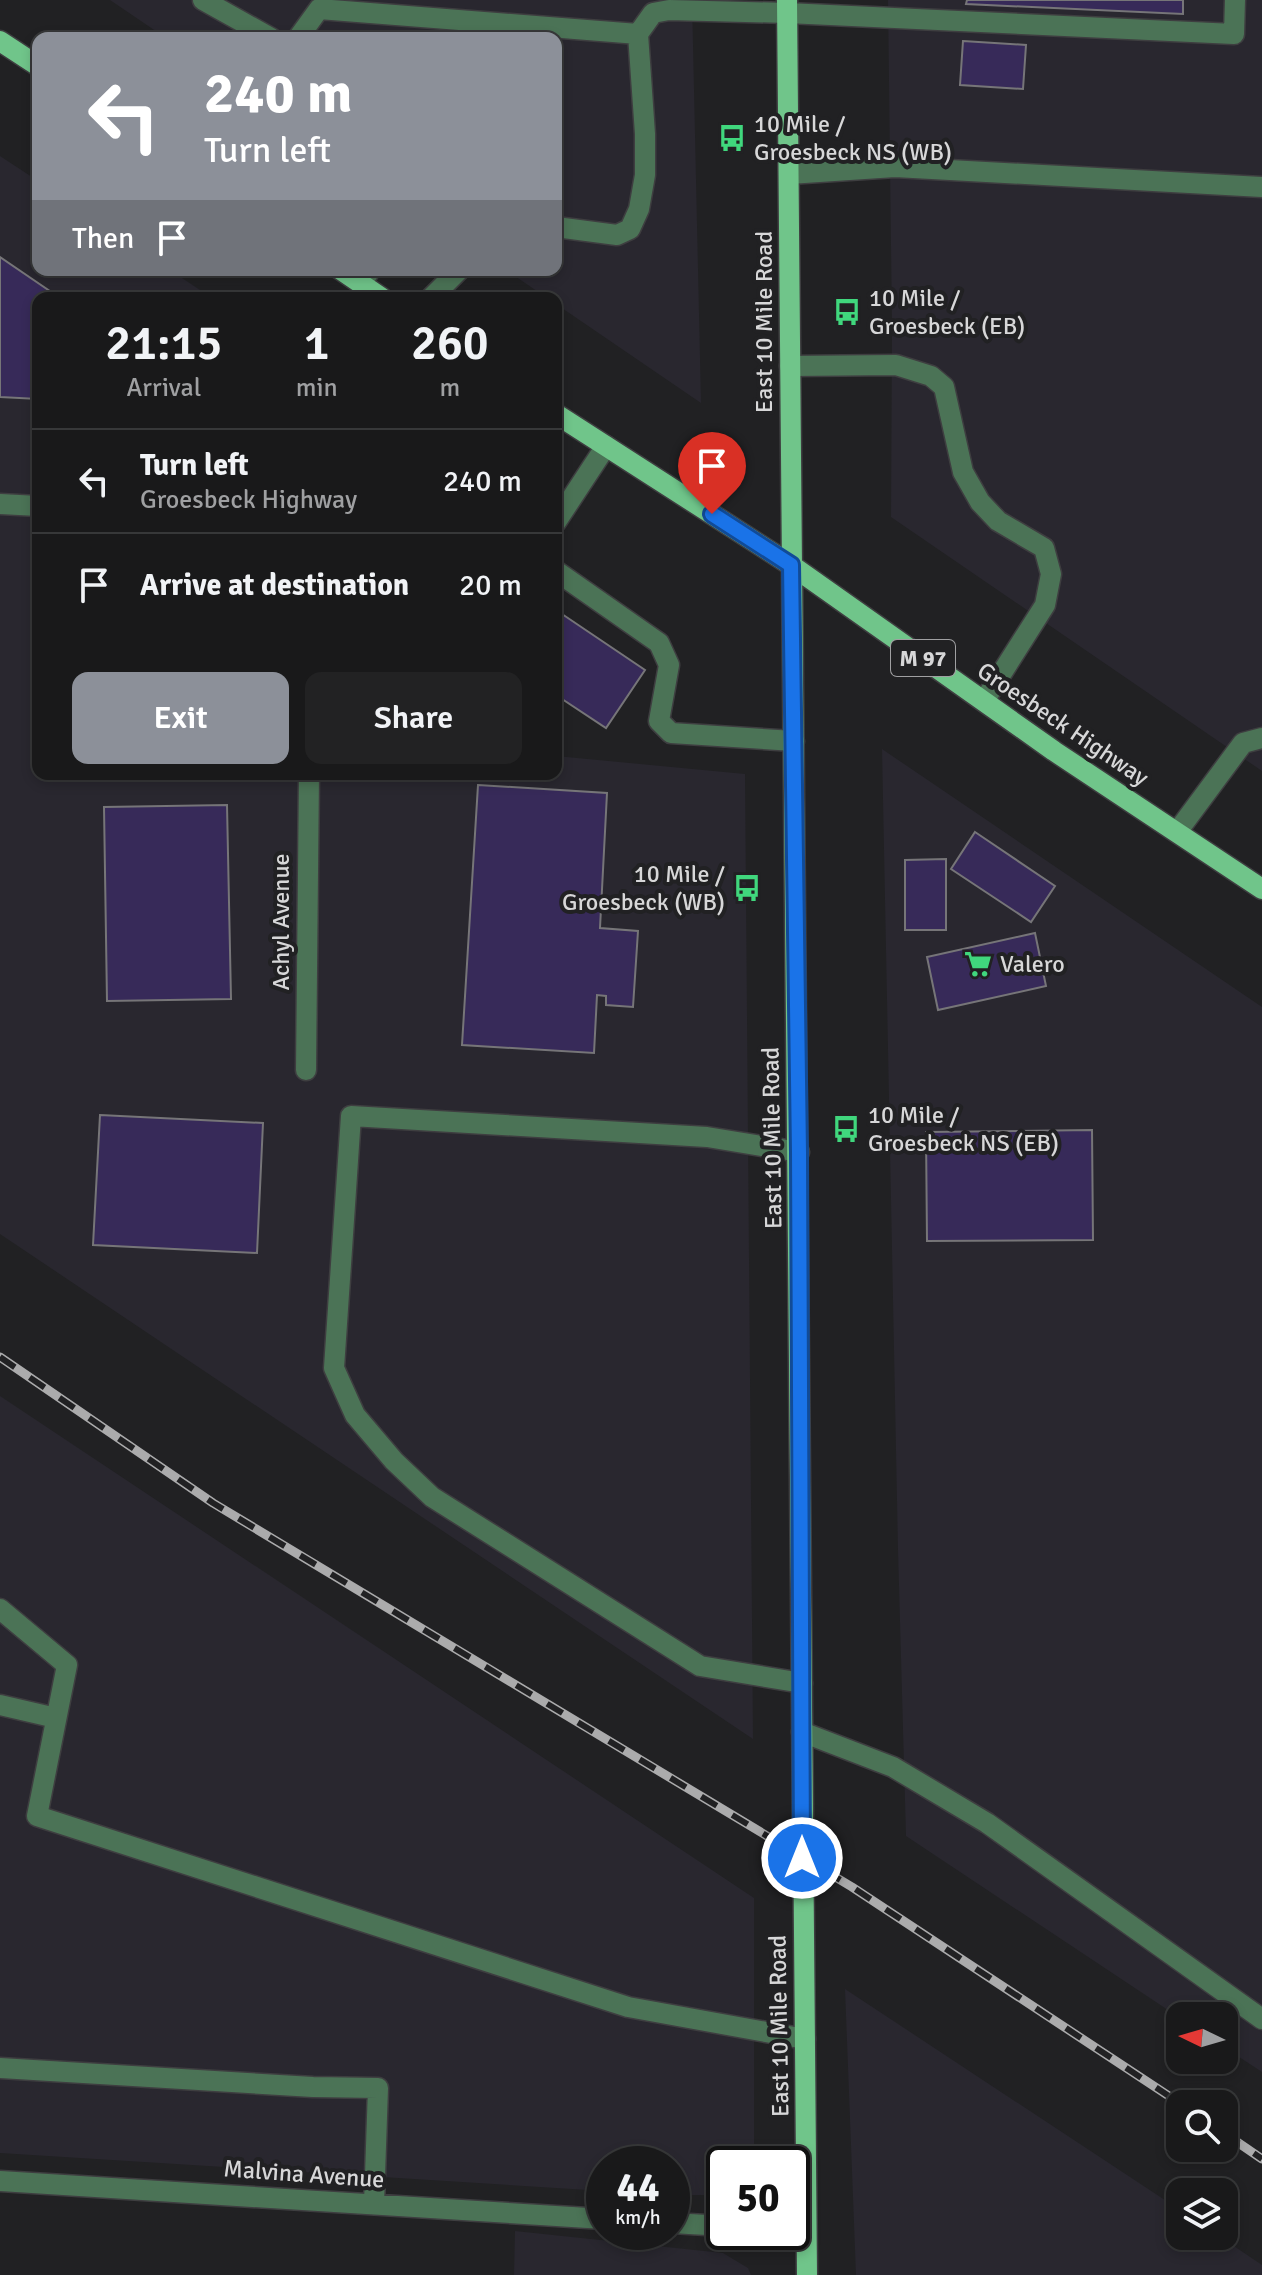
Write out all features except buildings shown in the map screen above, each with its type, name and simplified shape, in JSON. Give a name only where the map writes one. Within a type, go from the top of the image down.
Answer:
[{"type":"main road","name":"East 10 Mile Road","points":[[787,6],[799,1152],[805,2039],[802,2146]]},
{"type":"main road","points":[[0,41],[32,62]]},
{"type":"main road","name":"Groesbeck Highway","points":[[562,418],[791,565],[984,701],[1262,889]]},
{"type":"main road","name":"East 10 Mile Road","points":[[803,2250],[807,2275]]},
{"type":"street","points":[[203,0],[260,32]]},
{"type":"street","points":[[562,228],[617,235],[630,229],[639,209],[645,175],[645,134],[638,34],[653,13],[787,6],[1234,34],[1235,0]]},
{"type":"street","points":[[302,32],[319,9],[638,34]]},
{"type":"street","points":[[789,174],[895,167],[1262,187]]},
{"type":"street","points":[[437,292],[453,276]]},
{"type":"street","points":[[790,366],[896,365],[931,376],[944,387],[963,472],[980,502],[998,521],[1044,548],[1051,574],[1045,605],[984,701]]},
{"type":"street","points":[[562,513],[606,446]]},
{"type":"street","points":[[0,504],[32,506]]},
{"type":"street","points":[[562,575],[659,643],[669,665],[659,721],[671,733],[794,741]]},
{"type":"street","points":[[1177,832],[1243,743],[1262,738]]},
{"type":"street","name":"Achyl Avenue","points":[[306,1070],[309,780]]},
{"type":"street","points":[[799,1152],[707,1137],[351,1116],[334,1368],[355,1415],[394,1461],[432,1497],[700,1666],[802,1683]]},
{"type":"street","points":[[0,1609],[67,1665],[37,1816],[628,2007],[805,2039]]},
{"type":"street","points":[[0,1705],[56,1718]]},
{"type":"street","points":[[802,1732],[893,1767],[987,1823],[1262,2019]]},
{"type":"street","points":[[0,2068],[378,2088],[374,2204]]},
{"type":"street","name":"Malvina Avenue","points":[[0,2181],[586,2218]]},
{"type":"shaded area","points":[[110,0],[692,0],[701,403],[562,308],[562,292],[538,292],[515,276],[562,276],[562,32],[157,32]]},
{"type":"shaded area","points":[[888,0],[1262,0],[1262,771],[891,517]]},
{"type":"shaded area","points":[[0,156],[32,177],[32,276],[179,276],[203,292],[32,292],[32,780],[562,780],[562,757],[745,774],[753,1739],[0,1234]]},
{"type":"shaded area","points":[[882,749],[1262,1007],[1262,2072],[1238,2056],[1238,2002],[1166,2002],[1166,2009],[906,1836]]},
{"type":"shaded area","points":[[0,1396],[754,1898],[754,2146],[706,2146],[706,2195],[690,2195],[690,2146],[586,2146],[586,2190],[0,2153]]},
{"type":"shaded area","points":[[845,1989],[1166,2201],[1166,2250],[1238,2249],[1262,2265],[1262,2275],[856,2275]]},
{"type":"shaded area","points":[[515,2231],[586,2239],[586,2250],[690,2250],[723,2253],[748,2268],[751,2275],[514,2275]]},
{"type":"railway","points":[[0,1357],[213,1503],[852,1887],[1166,2094]]},
{"type":"railway","points":[[1238,2143],[1262,2159]]},
{"type":"place","name":"10 Mile / Groesbeck NS (WB)","points":[[732,138]]},
{"type":"place","name":"10 Mile / Groesbeck (EB)","points":[[847,312]]},
{"type":"place","name":"10 Mile / Groesbeck (WB)","points":[[747,888]]},
{"type":"place","name":"Valero","points":[[978,964]]},
{"type":"place","name":"10 Mile / Groesbeck NS (EB)","points":[[846,1129]]},
{"type":"route","points":[[712,514],[791,565],[799,1152],[802,1858]]}]
